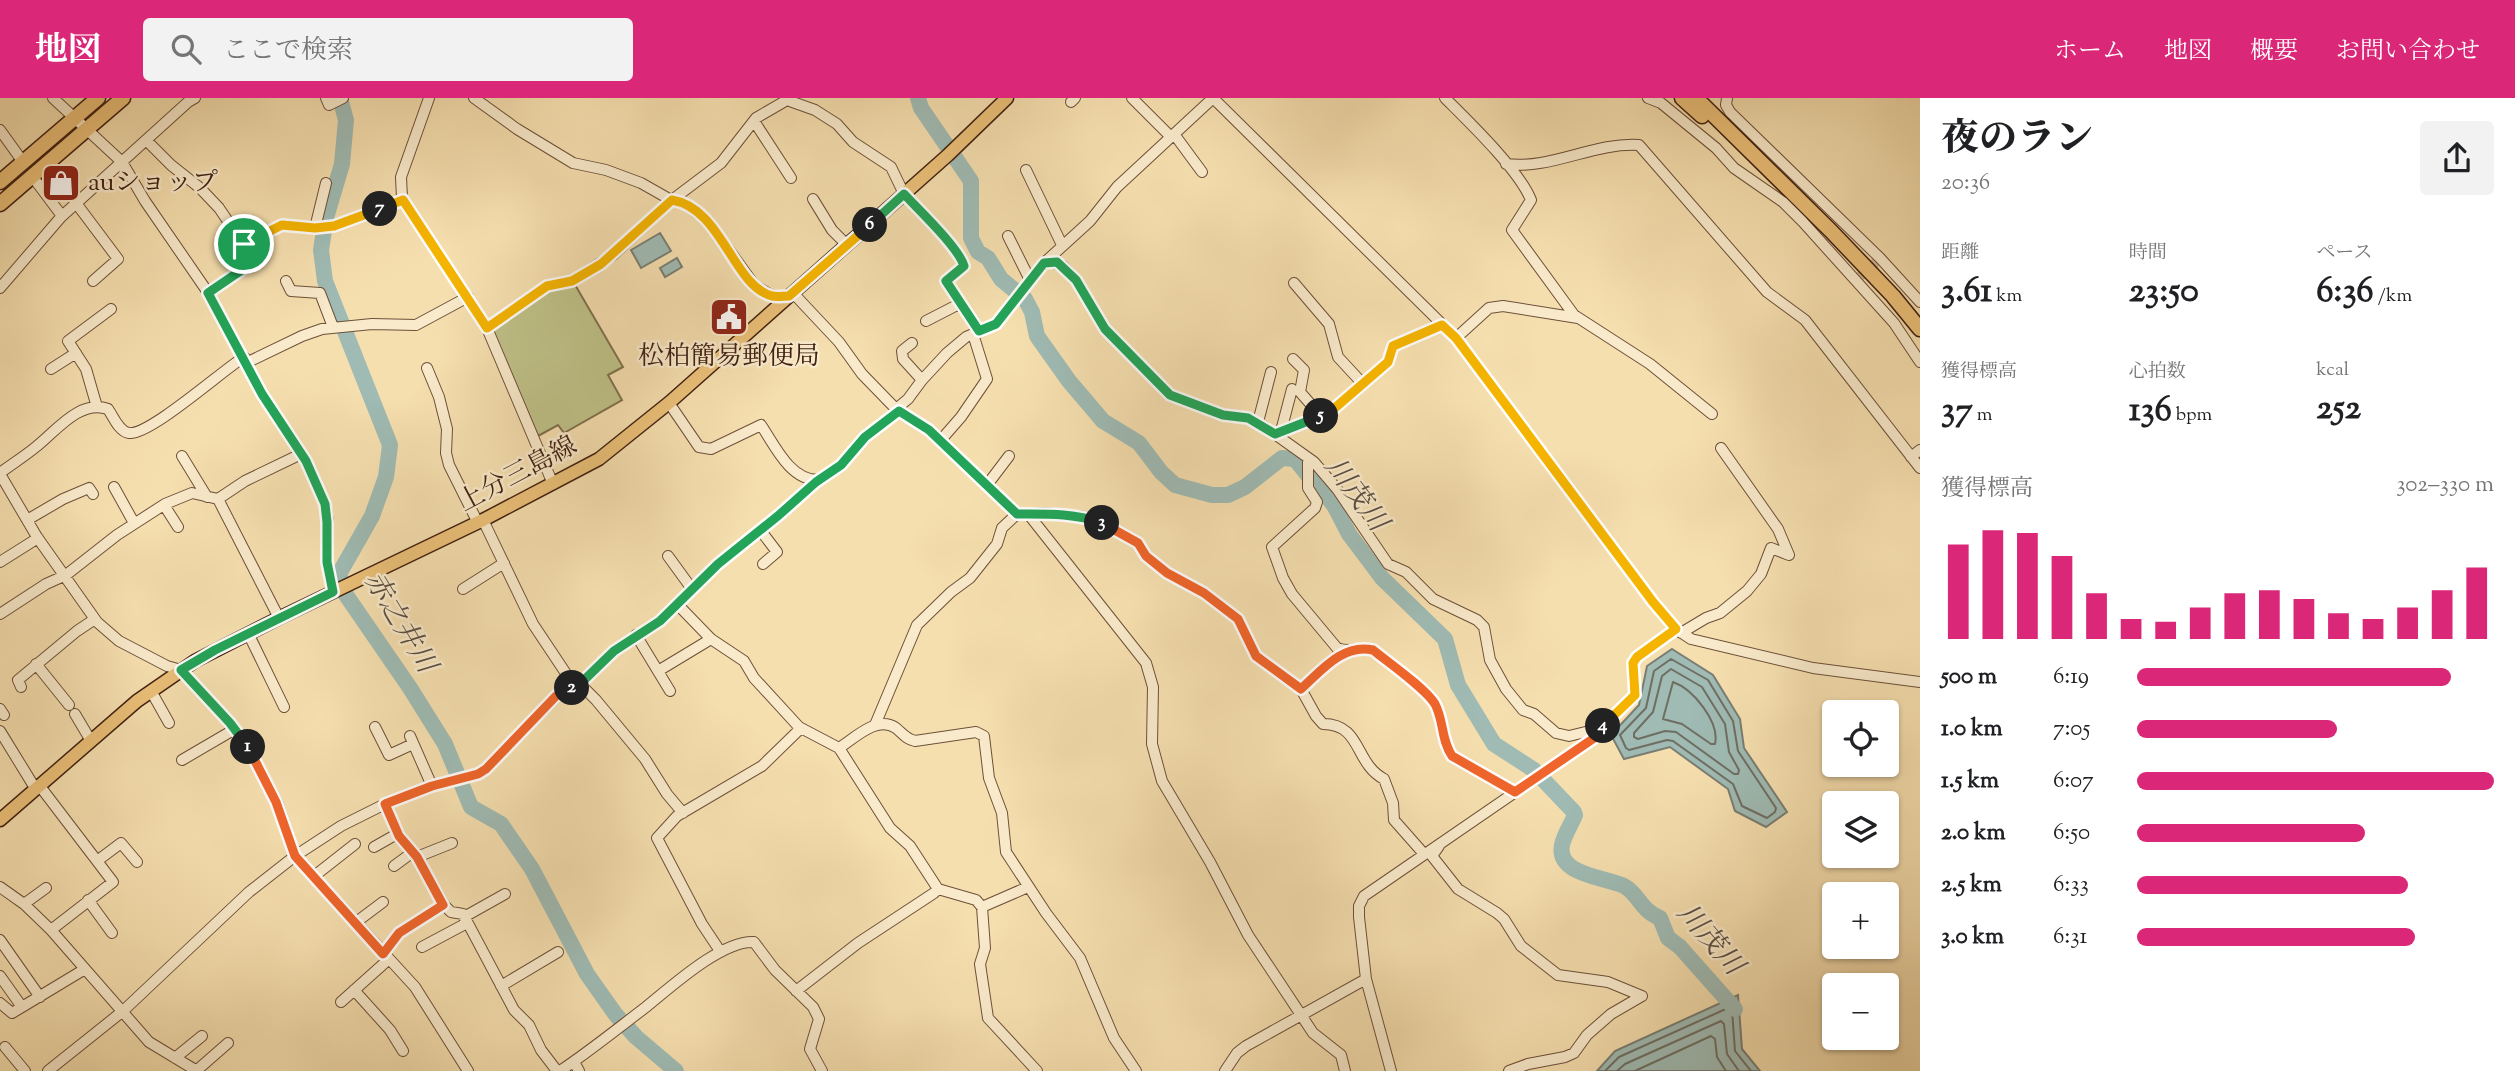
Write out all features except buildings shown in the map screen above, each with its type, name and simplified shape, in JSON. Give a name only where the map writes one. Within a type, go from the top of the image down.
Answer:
[{"type":"highway","points":[[0,182],[98,98]]},
{"type":"highway","points":[[0,204],[123,98]]},
{"type":"highway","points":[[1682,98],[1831,231]]},
{"type":"highway","points":[[1696,98],[1831,231],[1893,296],[1920,329]]},
{"type":"main road","name":"上分三島線","points":[[0,820],[151,691],[181,670],[248,633],[481,521],[599,459],[669,404],[952,151],[1007,98]]},
{"type":"street","points":[[53,98],[122,162],[208,293],[262,394],[301,454],[325,504],[327,562],[333,592]]},
{"type":"street","points":[[0,288],[62,216],[195,98]]},
{"type":"street","points":[[429,98],[401,177],[403,200],[487,328],[553,484]]},
{"type":"street","points":[[474,98],[517,129],[573,163],[606,170],[641,183],[672,200],[681,201],[708,221],[755,286],[773,296],[791,295],[839,342],[862,374],[897,410],[929,430],[1017,514],[1043,513],[1086,517],[1108,526],[1138,543],[1146,556],[1167,573],[1204,593],[1238,619],[1256,656],[1301,689],[1323,723],[1338,724],[1345,729],[1374,774],[1384,779],[1393,803],[1394,820],[1424,854]]},
{"type":"street","points":[[1132,98],[1172,135],[1202,172]]},
{"type":"street","points":[[48,1071],[123,1011],[249,892],[295,856],[341,825],[385,804],[486,769],[556,696],[580,684],[614,651],[660,621],[718,564],[761,531],[818,480],[841,465],[865,437],[908,399],[947,353],[976,333],[996,324],[1044,263],[1090,221],[1117,187],[1213,98],[1456,338],[1653,602],[1679,631],[1703,642],[1814,668],[1920,682]]},
{"type":"street","points":[[1445,98],[1506,164],[1527,191],[1531,200],[1512,230],[1574,315],[1650,364],[1712,414]]},
{"type":"street","points":[[1648,98],[1661,103],[1716,148],[1734,168],[1783,202],[1858,279],[1894,323],[1920,362]]},
{"type":"street","points":[[1727,98],[1726,105],[1730,112],[1920,302]]},
{"type":"street","points":[[487,328],[547,286],[572,281],[601,264],[672,200],[721,163],[754,121],[790,99],[837,124],[853,142],[891,167],[904,194],[963,260],[964,266],[946,281],[976,333],[987,379],[961,417],[940,441]]},
{"type":"street","points":[[754,121],[791,178]]},
{"type":"street","points":[[0,130],[23,162]]},
{"type":"street","points":[[147,141],[209,196],[244,244],[248,261],[246,267],[208,293]]},
{"type":"street","points":[[1506,164],[1524,166],[1602,148],[1639,145],[1768,292],[1805,320],[1920,468]]},
{"type":"street","points":[[1026,170],[1062,245]]},
{"type":"street","points":[[32,176],[62,216]]},
{"type":"street","points":[[315,228],[326,183]]},
{"type":"street","points":[[813,199],[832,230],[846,245]]},
{"type":"street","points":[[244,244],[282,225],[315,228],[330,226],[403,200]]},
{"type":"street","points":[[76,203],[110,241],[118,259],[95,274]]},
{"type":"street","points":[[1008,236],[1030,280]]},
{"type":"street","points":[[1044,263],[1052,261],[1063,265],[1076,280],[1105,329],[1170,395],[1223,415],[1258,422],[1278,433],[1308,458],[1337,489],[1388,564],[1406,572],[1433,599],[1477,620],[1484,627],[1490,660],[1506,689],[1523,710],[1534,715],[1556,733],[1569,736],[1602,728]]},
{"type":"street","points":[[286,281],[291,291],[320,293],[333,327]]},
{"type":"street","points":[[1294,283],[1329,324],[1338,357],[1363,384]]},
{"type":"street","points":[[468,297],[416,326],[333,327],[302,336],[245,360],[176,410],[135,433],[125,432],[108,409],[88,408],[67,420],[0,473],[38,538],[95,619],[120,641],[167,666],[181,670],[235,729],[248,747],[276,802],[295,856],[415,987],[468,1071]]},
{"type":"street","points":[[926,321],[961,303]]},
{"type":"street","points":[[1456,338],[1493,307],[1503,306],[1579,318]]},
{"type":"street","points":[[97,407],[86,369],[68,341],[111,309]]},
{"type":"street","points":[[1278,433],[1329,413],[1388,362],[1393,346],[1442,325]]},
{"type":"street","points":[[912,343],[902,351],[903,359],[922,380]]},
{"type":"street","points":[[51,369],[76,353]]},
{"type":"street","points":[[1293,359],[1304,370],[1300,392],[1321,416]]},
{"type":"street","points":[[427,368],[439,397],[447,429],[446,453],[449,465],[504,563],[533,624],[567,675],[580,684],[645,759],[667,794],[683,813]]},
{"type":"street","points":[[1258,422],[1271,372]]},
{"type":"street","points":[[1278,433],[1292,389]]},
{"type":"street","points":[[669,404],[699,447],[711,449],[761,425],[793,471],[801,477],[818,480]]},
{"type":"street","points":[[1391,1071],[1366,979],[1359,906],[1364,896],[1600,734],[1602,728],[1635,695],[1633,663],[1637,657],[1679,631],[1720,613],[1748,591],[1761,574],[1771,548],[1789,555],[1778,529],[1721,449]]},
{"type":"street","points":[[1911,457],[1920,450]]},
{"type":"street","points":[[0,614],[46,584],[66,575],[134,523],[164,505],[187,494],[213,498],[301,454]]},
{"type":"street","points":[[182,456],[213,498],[279,618]]},
{"type":"street","points":[[987,485],[1009,456]]},
{"type":"street","points":[[1308,458],[1308,488],[1317,502],[1315,508],[1272,547],[1282,576],[1292,594],[1337,648],[1346,652]]},
{"type":"street","points":[[114,487],[134,523]]},
{"type":"street","points":[[27,520],[62,494],[89,488],[93,494]]},
{"type":"street","points":[[164,505],[178,527]]},
{"type":"street","points":[[839,748],[875,725],[916,625],[970,578],[997,544],[1002,528],[1017,514]]},
{"type":"street","points":[[1029,515],[1146,663],[1153,687],[1152,744],[1162,781],[1210,862],[1248,935],[1312,1033],[1341,1055],[1345,1071]]},
{"type":"street","points":[[761,531],[777,552],[763,564]]},
{"type":"street","points":[[0,562],[38,538]]},
{"type":"street","points":[[668,556],[692,589]]},
{"type":"street","points":[[463,589],[472,579],[504,563]]},
{"type":"street","points":[[674,607],[680,607],[711,639],[744,661],[754,678],[801,728],[839,748],[890,828],[910,846],[938,889],[976,900],[982,908],[985,948],[980,964],[988,1018],[1037,1071]]},
{"type":"street","points":[[21,687],[18,680],[95,619]]},
{"type":"street","points":[[248,633],[284,707]]},
{"type":"street","points":[[636,635],[670,691]]},
{"type":"street","points":[[658,671],[711,639]]},
{"type":"street","points":[[1301,689],[1330,662],[1346,652],[1366,648],[1373,650],[1434,704],[1447,749],[1452,756],[1515,792]]},
{"type":"street","points":[[36,664],[72,710],[91,741]]},
{"type":"street","points":[[151,691],[169,723]]},
{"type":"street","points":[[875,725],[891,726],[909,740],[915,741],[976,732],[984,736],[989,778],[1002,813],[1004,848],[1028,887],[1080,958],[1114,1038],[1136,1071]]},
{"type":"street","points":[[375,727],[389,754],[412,740],[432,786]]},
{"type":"street","points":[[720,951],[702,924],[657,838],[683,813],[762,766],[801,728]]},
{"type":"street","points":[[182,760],[235,729]]},
{"type":"street","points":[[0,731],[37,787],[113,882],[51,930]]},
{"type":"street","points":[[385,804],[397,834],[415,855],[443,905],[451,912],[463,914],[514,1010],[529,1025],[541,1050],[559,1071],[576,1066],[676,980],[720,951],[744,941],[754,942],[775,970],[813,1007],[819,1019],[810,1049],[822,1071]]},
{"type":"street","points":[[374,848],[397,834]]},
{"type":"street","points":[[1443,840],[1432,856],[1458,889],[1504,919],[1521,946],[1535,959],[1558,975],[1608,982],[1642,996],[1587,1035],[1574,1053],[1509,1071]]},
{"type":"street","points":[[97,861],[121,843],[137,862]]},
{"type":"street","points":[[394,866],[415,855],[452,843]]},
{"type":"street","points":[[313,877],[355,844]]},
{"type":"street","points":[[0,887],[24,904],[51,930],[149,1042],[197,1071],[228,1043]]},
{"type":"street","points":[[982,908],[1028,887]]},
{"type":"street","points":[[24,904],[46,888]]},
{"type":"street","points":[[796,991],[858,943],[938,889]]},
{"type":"street","points":[[422,947],[505,894]]},
{"type":"street","points":[[88,900],[112,933]]},
{"type":"street","points":[[355,923],[383,902]]},
{"type":"street","points":[[341,1002],[386,956],[399,933],[443,905]]},
{"type":"street","points":[[0,940],[40,997]]},
{"type":"street","points":[[501,986],[558,952]]},
{"type":"street","points":[[0,1003],[12,1013],[85,969]]},
{"type":"street","points":[[0,976],[22,1007]]},
{"type":"street","points":[[1224,1071],[1237,1053],[1366,979]]},
{"type":"street","points":[[354,990],[390,1030],[403,1051]]},
{"type":"street","points":[[175,1058],[202,1036]]},
{"type":"street","points":[[5,1046],[25,1071]]},
{"type":"green space","points":[[574,283],[623,367],[608,375],[622,400],[564,433],[558,425],[538,436],[492,330],[546,290]]},
{"type":"water","points":[[660,233],[671,251],[641,268],[631,250]]},
{"type":"water","points":[[677,258],[682,267],[665,277],[660,268]]},
{"type":"water","points":[[1672,649],[1713,675],[1740,719],[1744,748],[1787,812],[1766,827],[1735,811],[1728,789],[1670,747],[1624,759],[1611,735],[1639,705],[1647,666]]},
{"type":"water","points":[[1738,995],[1742,1049],[1760,1071],[1597,1071],[1615,1051]]},
{"type":"waterway","name":"赤之井川","points":[[340,98],[346,120],[342,164],[326,218],[321,250],[325,281],[390,445],[386,477],[372,516],[339,574],[346,595],[445,744],[471,807],[501,824],[532,869],[587,974],[616,1015],[636,1037],[676,1071]]},
{"type":"waterway","name":"川茂川","points":[[918,98],[921,108],[971,181],[971,238],[978,252],[988,258],[1001,279],[1025,299],[1032,312],[1037,336],[1069,381],[1103,421],[1139,443],[1161,472],[1175,485],[1212,495],[1228,495],[1245,487],[1282,458],[1295,459],[1307,474],[1313,477],[1335,507],[1349,534],[1382,578],[1445,639],[1458,685],[1494,744],[1534,770],[1574,812],[1562,845],[1562,855],[1566,863],[1574,869],[1629,889],[1648,911],[1660,918],[1668,938],[1680,947],[1735,1009]]},
{"type":"tunnel","points":[[1859,277],[1876,262]]},
{"type":"place","name":"auショップ","points":[[61,183]]},
{"type":"place","name":"松柏簡易郵便局","points":[[729,317]]},
{"type":"route","points":[[904,194],[963,260],[964,266],[946,281],[979,331],[996,324],[1044,263],[1057,262],[1076,280],[1105,329],[1170,395],[1223,415],[1248,418],[1275,434],[1329,413],[1388,362],[1393,346],[1442,325],[1461,343],[1653,602],[1676,629],[1637,657],[1633,663],[1635,695],[1628,705],[1602,728],[1600,734],[1515,792],[1452,756],[1447,749],[1434,704],[1373,650],[1366,648],[1346,652],[1330,662],[1301,689],[1256,656],[1238,619],[1204,593],[1167,573],[1146,556],[1138,543],[1086,517],[1043,513],[1017,514],[929,430],[899,411],[865,437],[841,465],[807,489],[761,531],[718,564],[660,621],[614,651],[580,684],[556,696],[486,769],[478,774],[432,786],[385,804],[399,836],[417,857],[443,905],[399,933],[383,954],[295,856],[276,802],[248,747],[230,723],[181,670],[215,650],[333,592],[327,562],[325,504],[306,461],[262,394],[208,293],[246,267],[248,261],[244,244],[282,225],[315,228],[334,226],[403,200],[487,328],[547,286],[572,281],[601,264],[672,200],[681,201],[708,221],[755,286],[773,296],[789,296],[904,194]]}]
